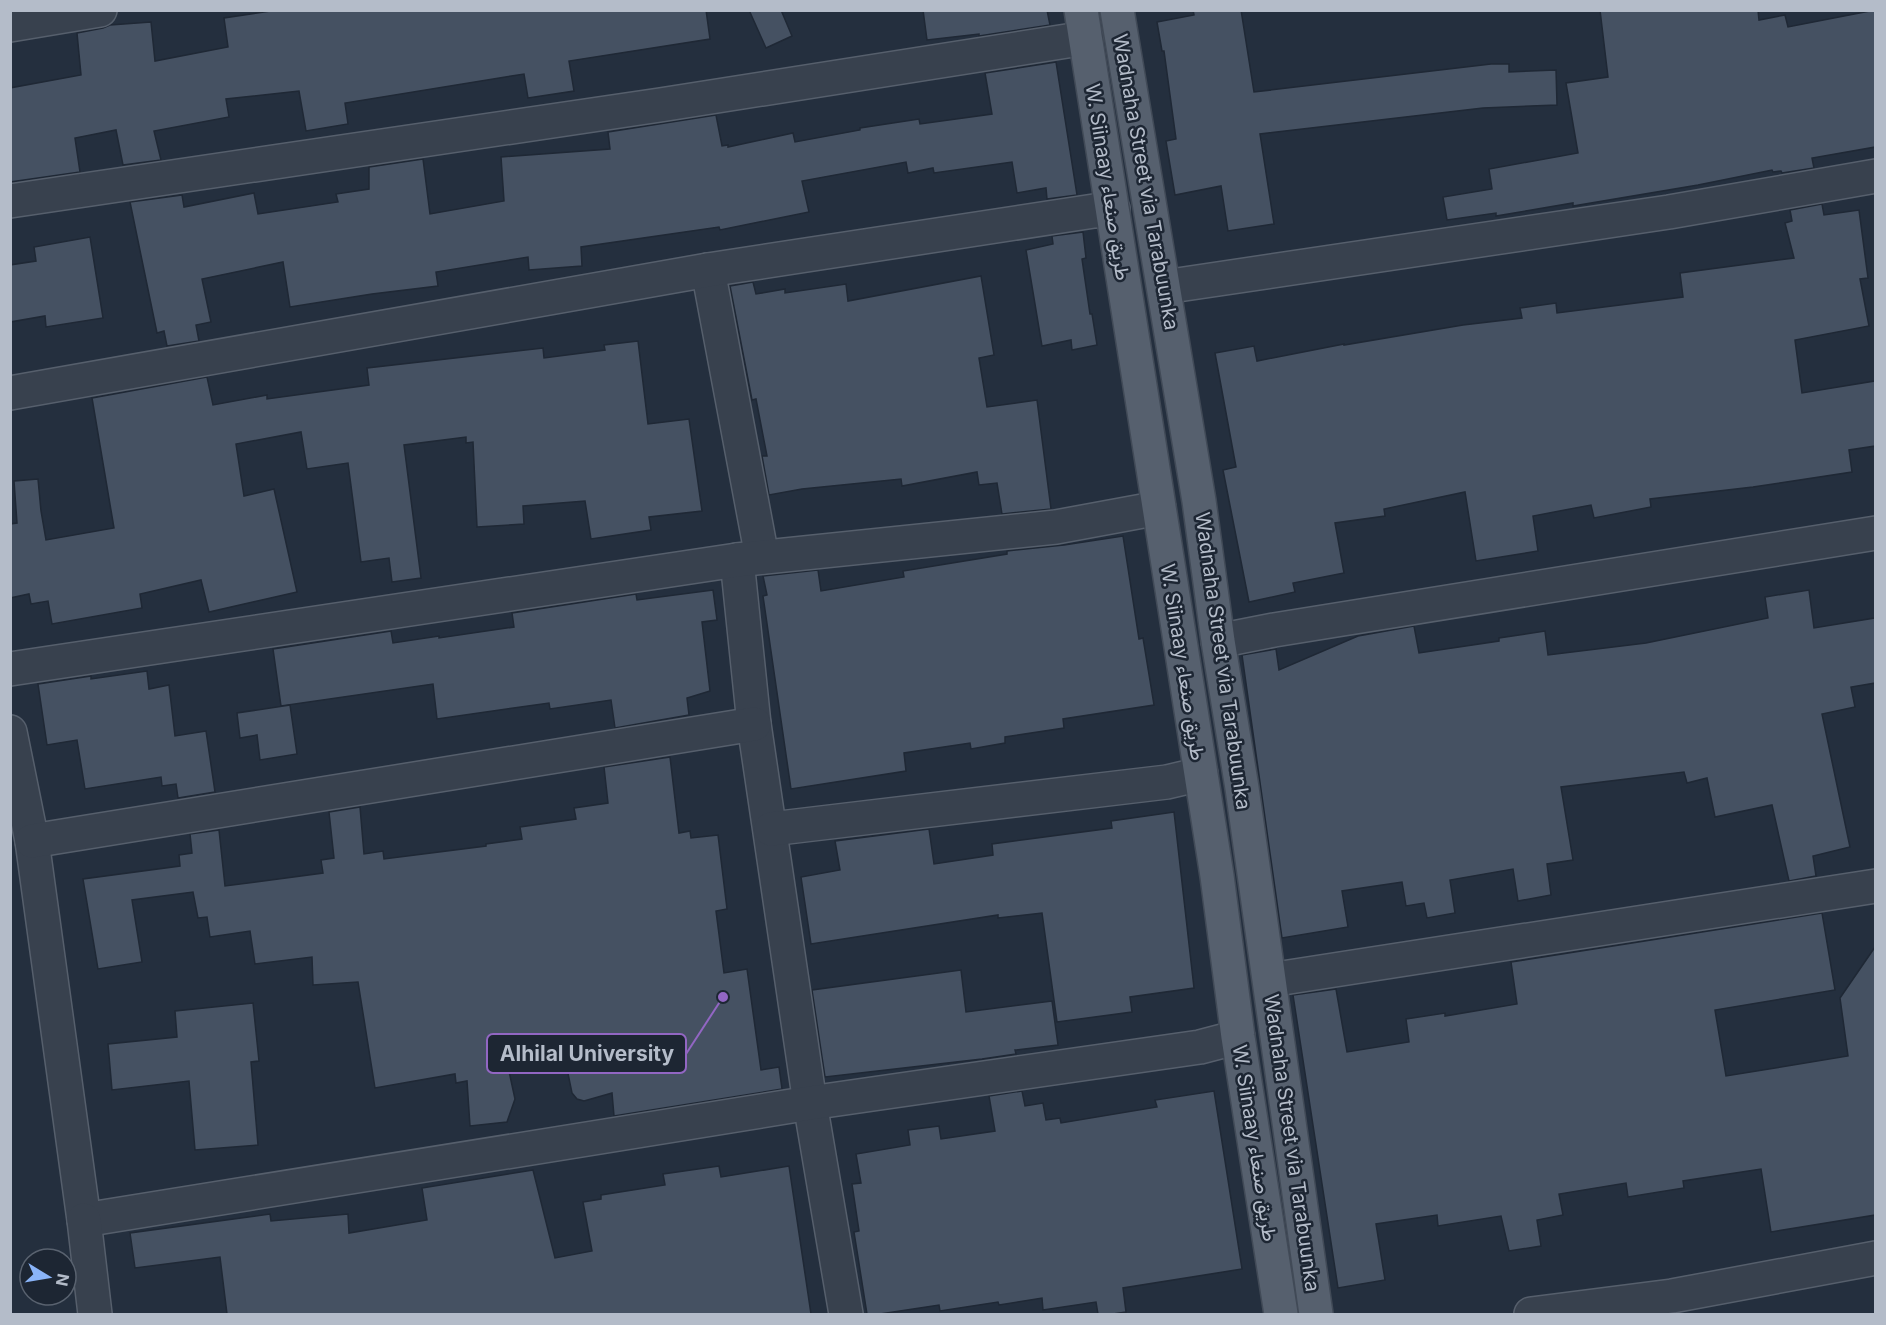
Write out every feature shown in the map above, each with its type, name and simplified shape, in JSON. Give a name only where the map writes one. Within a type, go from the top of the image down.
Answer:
[{"type":"main road","name":"Wadnaha Street via Tarabuunka","points":[[1117,10],[1199,501],[1270,980],[1316,1314]]},
{"type":"main road","name":"W. Siinaay طريق صنعاء","points":[[1084,24],[1217,876],[1238,1037],[1281,1314]]},
{"type":"street","points":[[10,25],[61,14],[100,10]]},
{"type":"street","points":[[10,201],[660,105],[1084,24]]},
{"type":"street","points":[[1164,287],[1669,212],[1875,176]]},
{"type":"street","points":[[10,393],[708,270],[1113,209]]},
{"type":"street","points":[[708,270],[749,558],[754,724],[810,1103],[846,1314]]},
{"type":"street","points":[[10,669],[749,558],[1056,527],[1159,508]]},
{"type":"street","points":[[1218,641],[1310,624],[1875,533]]},
{"type":"street","points":[[32,841],[754,724]]},
{"type":"street","points":[[10,732],[14,770],[32,841],[95,1314]]},
{"type":"street","points":[[771,829],[1167,782],[1201,774]]},
{"type":"street","points":[[1270,980],[1875,886]]},
{"type":"street","points":[[84,1220],[810,1103],[1200,1047],[1238,1037]]},
{"type":"street","points":[[1531,1314],[1674,1305],[1875,1258]]},
{"type":"building","points":[[277,10],[706,10],[710,39],[569,61],[574,91],[528,98],[524,74],[345,103],[348,124],[306,131],[299,91],[226,99],[229,117],[154,131],[161,160],[123,165],[116,130],[75,138],[80,172],[10,182],[10,88],[81,75],[77,33],[110,25],[151,22],[155,61],[228,47],[224,18]]},
{"type":"building","points":[[749,10],[781,10],[792,36],[766,48]]},
{"type":"building","points":[[923,10],[1047,10],[1050,25],[979,36],[979,34],[927,40]]},
{"type":"building","points":[[1193,10],[1241,10],[1254,92],[1491,64],[1509,64],[1509,72],[1556,70],[1557,105],[1483,108],[1260,134],[1274,224],[1228,231],[1221,186],[1175,195],[1166,141],[1176,139],[1164,51],[1162,51],[1157,22],[1194,15]]},
{"type":"building","points":[[1600,10],[1758,10],[1759,20],[1785,15],[1788,27],[1875,10],[1875,147],[1812,158],[1814,168],[1782,173],[1772,170],[1573,206],[1573,203],[1496,216],[1496,213],[1447,220],[1443,197],[1492,189],[1489,169],[1578,153],[1566,83],[1608,77]]},
{"type":"building","points":[[1056,62],[1077,195],[1047,199],[1046,188],[1017,193],[1012,162],[934,173],[933,168],[908,173],[906,162],[802,181],[809,212],[720,230],[719,227],[581,247],[582,266],[529,270],[528,257],[436,272],[438,286],[290,307],[283,262],[202,279],[211,322],[196,325],[199,341],[167,346],[164,331],[157,333],[130,202],[182,195],[184,207],[254,193],[258,214],[338,202],[336,194],[369,189],[369,167],[423,159],[430,214],[504,201],[501,157],[610,149],[608,132],[716,115],[722,146],[728,145],[728,147],[793,133],[795,142],[860,130],[860,128],[919,119],[920,124],[992,114],[985,73]]},
{"type":"building","points":[[1822,204],[1824,215],[1859,210],[1868,278],[1860,279],[1869,326],[1795,340],[1802,393],[1875,381],[1875,446],[1849,450],[1852,472],[1650,499],[1651,507],[1594,518],[1591,505],[1533,516],[1538,551],[1476,561],[1465,492],[1384,509],[1385,516],[1335,523],[1344,573],[1293,583],[1295,592],[1249,602],[1223,470],[1236,467],[1215,353],[1254,346],[1257,361],[1344,344],[1522,318],[1520,308],[1556,303],[1557,313],[1683,297],[1680,273],[1794,258],[1785,223],[1792,221],[1790,210]]},
{"type":"building","points":[[1083,232],[1086,258],[1082,259],[1097,345],[1072,350],[1071,340],[1042,346],[1026,250],[1053,244],[1052,236]]},
{"type":"building","points":[[90,237],[103,318],[46,327],[45,316],[10,322],[10,265],[36,261],[34,247]]},
{"type":"building","points":[[981,276],[994,355],[979,358],[987,407],[1037,400],[1051,509],[1002,514],[997,483],[979,485],[977,472],[902,486],[901,479],[802,489],[769,495],[762,456],[767,456],[756,399],[752,400],[730,286],[753,282],[756,294],[785,289],[785,293],[846,284],[848,301]]},
{"type":"building","points":[[638,341],[648,424],[689,419],[702,511],[649,517],[651,530],[591,539],[585,501],[523,506],[524,524],[477,527],[473,442],[466,443],[466,437],[404,445],[421,578],[392,582],[389,558],[361,562],[348,463],[307,469],[301,432],[236,444],[244,496],[274,489],[297,592],[209,612],[201,580],[140,594],[142,608],[52,624],[48,601],[31,604],[29,594],[10,598],[10,524],[17,523],[14,481],[38,479],[46,540],[114,528],[92,398],[207,377],[213,405],[267,395],[267,399],[369,385],[367,368],[543,348],[544,358],[605,350],[604,345]]},
{"type":"building","points":[[1123,536],[1139,639],[1143,638],[1154,705],[1063,719],[1064,728],[1005,737],[1005,743],[971,749],[970,743],[904,753],[906,771],[791,789],[763,596],[767,595],[763,576],[818,570],[821,591],[904,577],[903,571],[1007,554],[1007,551]]},
{"type":"building","points":[[713,590],[717,620],[702,622],[710,691],[687,698],[689,715],[615,728],[611,700],[550,709],[549,703],[437,719],[433,684],[281,706],[273,649],[391,631],[393,643],[439,636],[439,638],[514,627],[512,613],[636,594],[637,600]]},
{"type":"building","points":[[1809,590],[1814,628],[1875,618],[1875,683],[1851,687],[1855,707],[1822,714],[1850,847],[1813,856],[1816,876],[1789,881],[1772,805],[1715,817],[1707,778],[1687,783],[1684,772],[1561,787],[1573,860],[1547,864],[1551,895],[1518,901],[1513,869],[1450,880],[1455,913],[1427,918],[1424,903],[1406,906],[1402,882],[1342,891],[1348,927],[1282,938],[1242,655],[1276,649],[1279,670],[1358,636],[1414,626],[1419,653],[1499,641],[1499,638],[1545,631],[1548,655],[1646,643],[1768,618],[1765,597]]},
{"type":"building","points":[[147,671],[149,689],[169,685],[175,736],[206,731],[215,792],[178,798],[176,784],[162,786],[161,777],[85,789],[77,740],[47,745],[38,684]]},
{"type":"building","points":[[290,705],[297,754],[260,760],[257,735],[240,738],[237,713]]},
{"type":"building","points":[[670,757],[679,833],[690,831],[691,838],[718,835],[727,909],[716,911],[724,973],[747,969],[761,1070],[779,1067],[782,1089],[614,1116],[612,1093],[584,1101],[577,1099],[572,1093],[565,1059],[559,1060],[557,1048],[509,1056],[507,1062],[515,1099],[507,1122],[470,1126],[467,1081],[456,1083],[455,1074],[375,1088],[358,982],[313,985],[312,957],[255,964],[250,931],[210,937],[207,917],[198,918],[193,892],[132,900],[142,962],[98,969],[83,879],[180,866],[179,855],[192,853],[190,834],[219,830],[225,886],[323,873],[321,860],[334,858],[329,812],[360,807],[364,854],[383,851],[384,859],[486,846],[486,844],[522,839],[520,827],[576,819],[574,808],[608,803],[604,767]]},
{"type":"building","points":[[1174,812],[1194,988],[1130,997],[1132,1012],[1057,1022],[1042,913],[998,918],[998,915],[811,944],[801,877],[840,870],[835,841],[929,829],[934,864],[993,855],[992,844],[1112,828],[1111,821]]},
{"type":"building","points":[[1822,913],[1835,990],[1715,1010],[1726,1076],[1848,1056],[1840,998],[1875,947],[1875,1215],[1771,1232],[1761,1169],[1683,1181],[1684,1188],[1628,1197],[1626,1183],[1559,1194],[1563,1215],[1537,1220],[1541,1246],[1509,1251],[1501,1216],[1438,1226],[1437,1215],[1376,1224],[1385,1280],[1338,1288],[1293,995],[1336,989],[1347,1052],[1409,1042],[1406,1019],[1445,1013],[1445,1016],[1517,1004],[1511,962]]},
{"type":"building","points":[[961,970],[966,1012],[1052,1001],[1058,1045],[1015,1050],[1016,1054],[982,1059],[825,1077],[812,990]]},
{"type":"building","points":[[253,1003],[259,1061],[251,1062],[258,1145],[195,1150],[189,1081],[112,1090],[108,1044],[177,1037],[175,1011]]},
{"type":"building","points":[[1022,1091],[1025,1106],[1043,1103],[1046,1120],[1060,1118],[1061,1123],[1157,1107],[1155,1100],[1214,1091],[1242,1269],[1123,1288],[1126,1312],[1113,1314],[1098,1314],[1096,1302],[1043,1310],[1042,1298],[940,1311],[939,1305],[867,1314],[854,1232],[859,1231],[852,1184],[861,1183],[856,1154],[910,1145],[908,1130],[939,1126],[941,1139],[995,1131],[989,1096]]},
{"type":"building","points":[[719,1166],[721,1177],[789,1166],[811,1314],[227,1314],[220,1257],[135,1268],[130,1233],[270,1214],[271,1221],[348,1214],[349,1233],[427,1220],[422,1188],[533,1170],[555,1258],[592,1251],[583,1202],[601,1199],[601,1195],[665,1185],[663,1174]]},
{"type":"place","name":"Alhilal University","points":[[723,997]]}]
